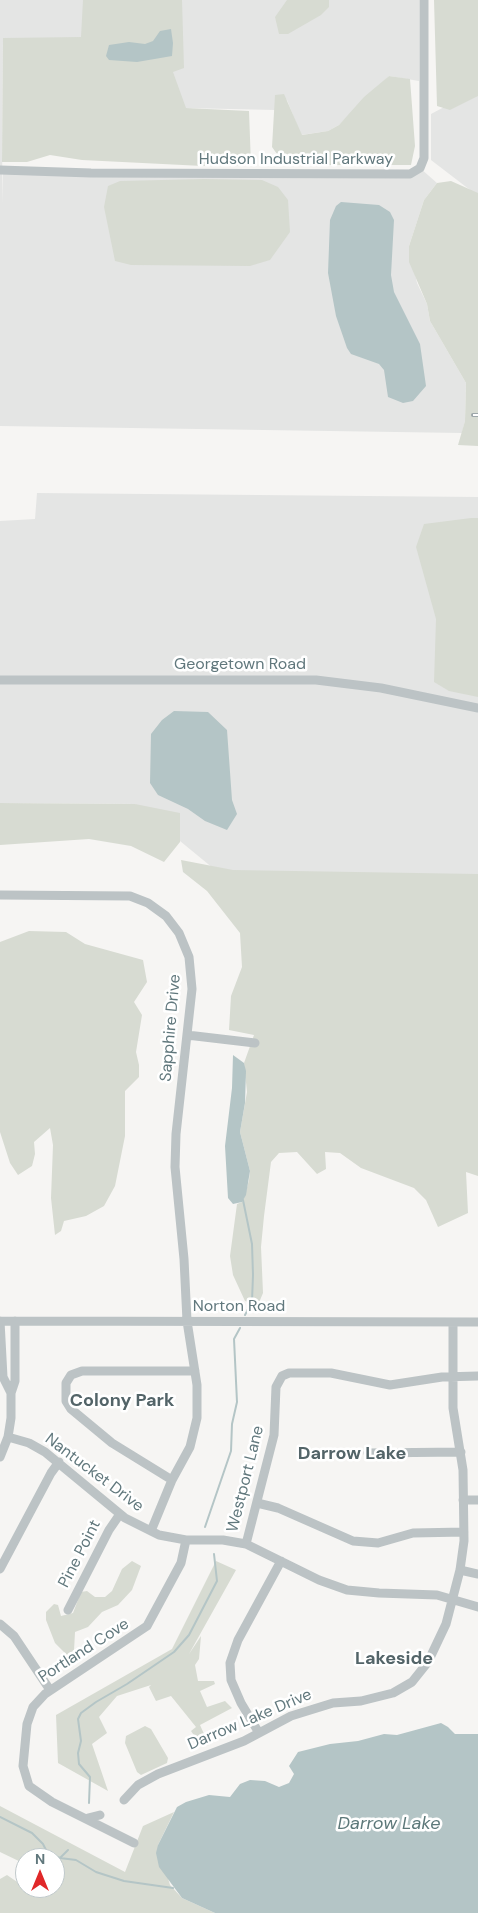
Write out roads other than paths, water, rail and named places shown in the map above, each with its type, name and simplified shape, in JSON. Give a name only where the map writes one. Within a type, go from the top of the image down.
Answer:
[{"type":"street","name":"Hudson Industrial Parkway","points":[[0,170],[92,174],[410,174],[420,168],[424,158],[424,0]]},
{"type":"street","name":"Georgetown Road","points":[[0,680],[316,680],[374,687],[478,708]]},
{"type":"street","name":"Sapphire Drive","points":[[0,895],[130,896],[156,908],[166,916],[179,933],[190,957],[192,989],[175,1161],[184,1259],[186,1321],[197,1385],[195,1432],[190,1447],[172,1480],[151,1531]]},
{"type":"street","points":[[187,1035],[255,1043]]},
{"type":"street","points":[[0,1321],[3,1377],[11,1393]]},
{"type":"street","name":"Norton Road","points":[[0,1321],[478,1322]]},
{"type":"street","points":[[0,1457],[8,1437],[11,1393],[15,1381],[15,1321]]},
{"type":"street","name":"Darrow Lake Drive","points":[[124,1800],[138,1785],[158,1774],[244,1741],[291,1716],[318,1706],[377,1698],[393,1693],[412,1682],[434,1652],[446,1624],[460,1570],[464,1532],[461,1452],[453,1408],[453,1322]]},
{"type":"street","points":[[172,1480],[112,1443],[71,1409],[66,1402],[66,1383],[71,1375],[82,1371],[195,1371]]},
{"type":"street","name":"Westport Lane","points":[[246,1544],[274,1435],[277,1383],[282,1376],[294,1373],[346,1375],[390,1386],[428,1378],[453,1376]]},
{"type":"street","points":[[453,1376],[478,1376]]},
{"type":"street","name":"Nantucket Drive","points":[[8,1437],[38,1447],[59,1462],[120,1514],[151,1531],[186,1540],[223,1540],[246,1544],[319,1580],[347,1590],[379,1593],[422,1593],[452,1598],[478,1607]]},
{"type":"street","points":[[368,1453],[461,1452]]},
{"type":"street","points":[[0,1570],[51,1473],[59,1462]]},
{"type":"street","points":[[463,1500],[478,1500]]},
{"type":"street","points":[[257,1503],[278,1508],[353,1541],[378,1543],[413,1533],[464,1532]]},
{"type":"street","name":"Pine Point","points":[[68,1610],[109,1530],[120,1514]]},
{"type":"street","name":"Portland Cove","points":[[134,1843],[37,1793],[29,1786],[24,1776],[23,1766],[27,1724],[37,1702],[50,1690],[147,1626],[181,1563],[186,1540]]},
{"type":"street","points":[[259,1732],[241,1703],[231,1680],[230,1663],[238,1640],[280,1561]]},
{"type":"street","points":[[460,1570],[478,1574]]},
{"type":"street","points":[[0,1624],[14,1636],[50,1690]]},
{"type":"street","points":[[88,1818],[100,1815]]},
{"type":"water","points":[[171,29],[172,56],[137,62],[109,60],[106,56],[109,45],[129,42],[145,44],[153,41],[160,31]]},
{"type":"water","points":[[341,202],[379,205],[390,212],[394,220],[391,275],[394,292],[420,344],[426,386],[413,401],[403,403],[388,397],[384,370],[379,364],[351,354],[347,348],[336,316],[328,273],[330,220],[336,206]]},
{"type":"water","points":[[174,711],[208,712],[227,730],[232,800],[237,814],[227,830],[205,821],[188,809],[158,795],[150,783],[151,734],[162,720]]},
{"type":"water","points":[[233,1055],[244,1063],[246,1071],[245,1103],[240,1132],[250,1171],[246,1195],[242,1202],[233,1204],[228,1198],[225,1146],[232,1088]]},
{"type":"water","name":"Darrow Lake","points":[[441,1723],[455,1734],[478,1734],[478,1913],[215,1913],[182,1898],[159,1867],[156,1853],[158,1845],[177,1807],[186,1802],[209,1795],[230,1797],[240,1784],[250,1780],[265,1781],[279,1787],[289,1783],[294,1774],[289,1766],[298,1752],[330,1744],[358,1741],[384,1734],[397,1735]]},
{"type":"waterway","points":[[243,1200],[252,1244],[253,1275],[252,1301],[245,1315]]},
{"type":"waterway","points":[[205,1527],[231,1451],[232,1424],[237,1402],[234,1339],[240,1328]]},
{"type":"waterway","points":[[89,1803],[90,1777],[79,1764],[78,1753],[81,1741],[78,1719],[81,1713],[174,1652],[189,1635],[217,1581],[214,1554]]},
{"type":"waterway","points":[[0,1817],[32,1833],[43,1844],[47,1852],[60,1858],[76,1860],[96,1872],[124,1881],[173,1888]]},
{"type":"waterway","points":[[65,1853],[68,1850]]},
{"type":"railway","points":[[473,415],[478,415]]},
{"type":"district","name":"Colony Park","points":[[122,1401]]},
{"type":"district","name":"Darrow Lake","points":[[352,1454]]},
{"type":"district","name":"Lakeside","points":[[394,1659]]}]
